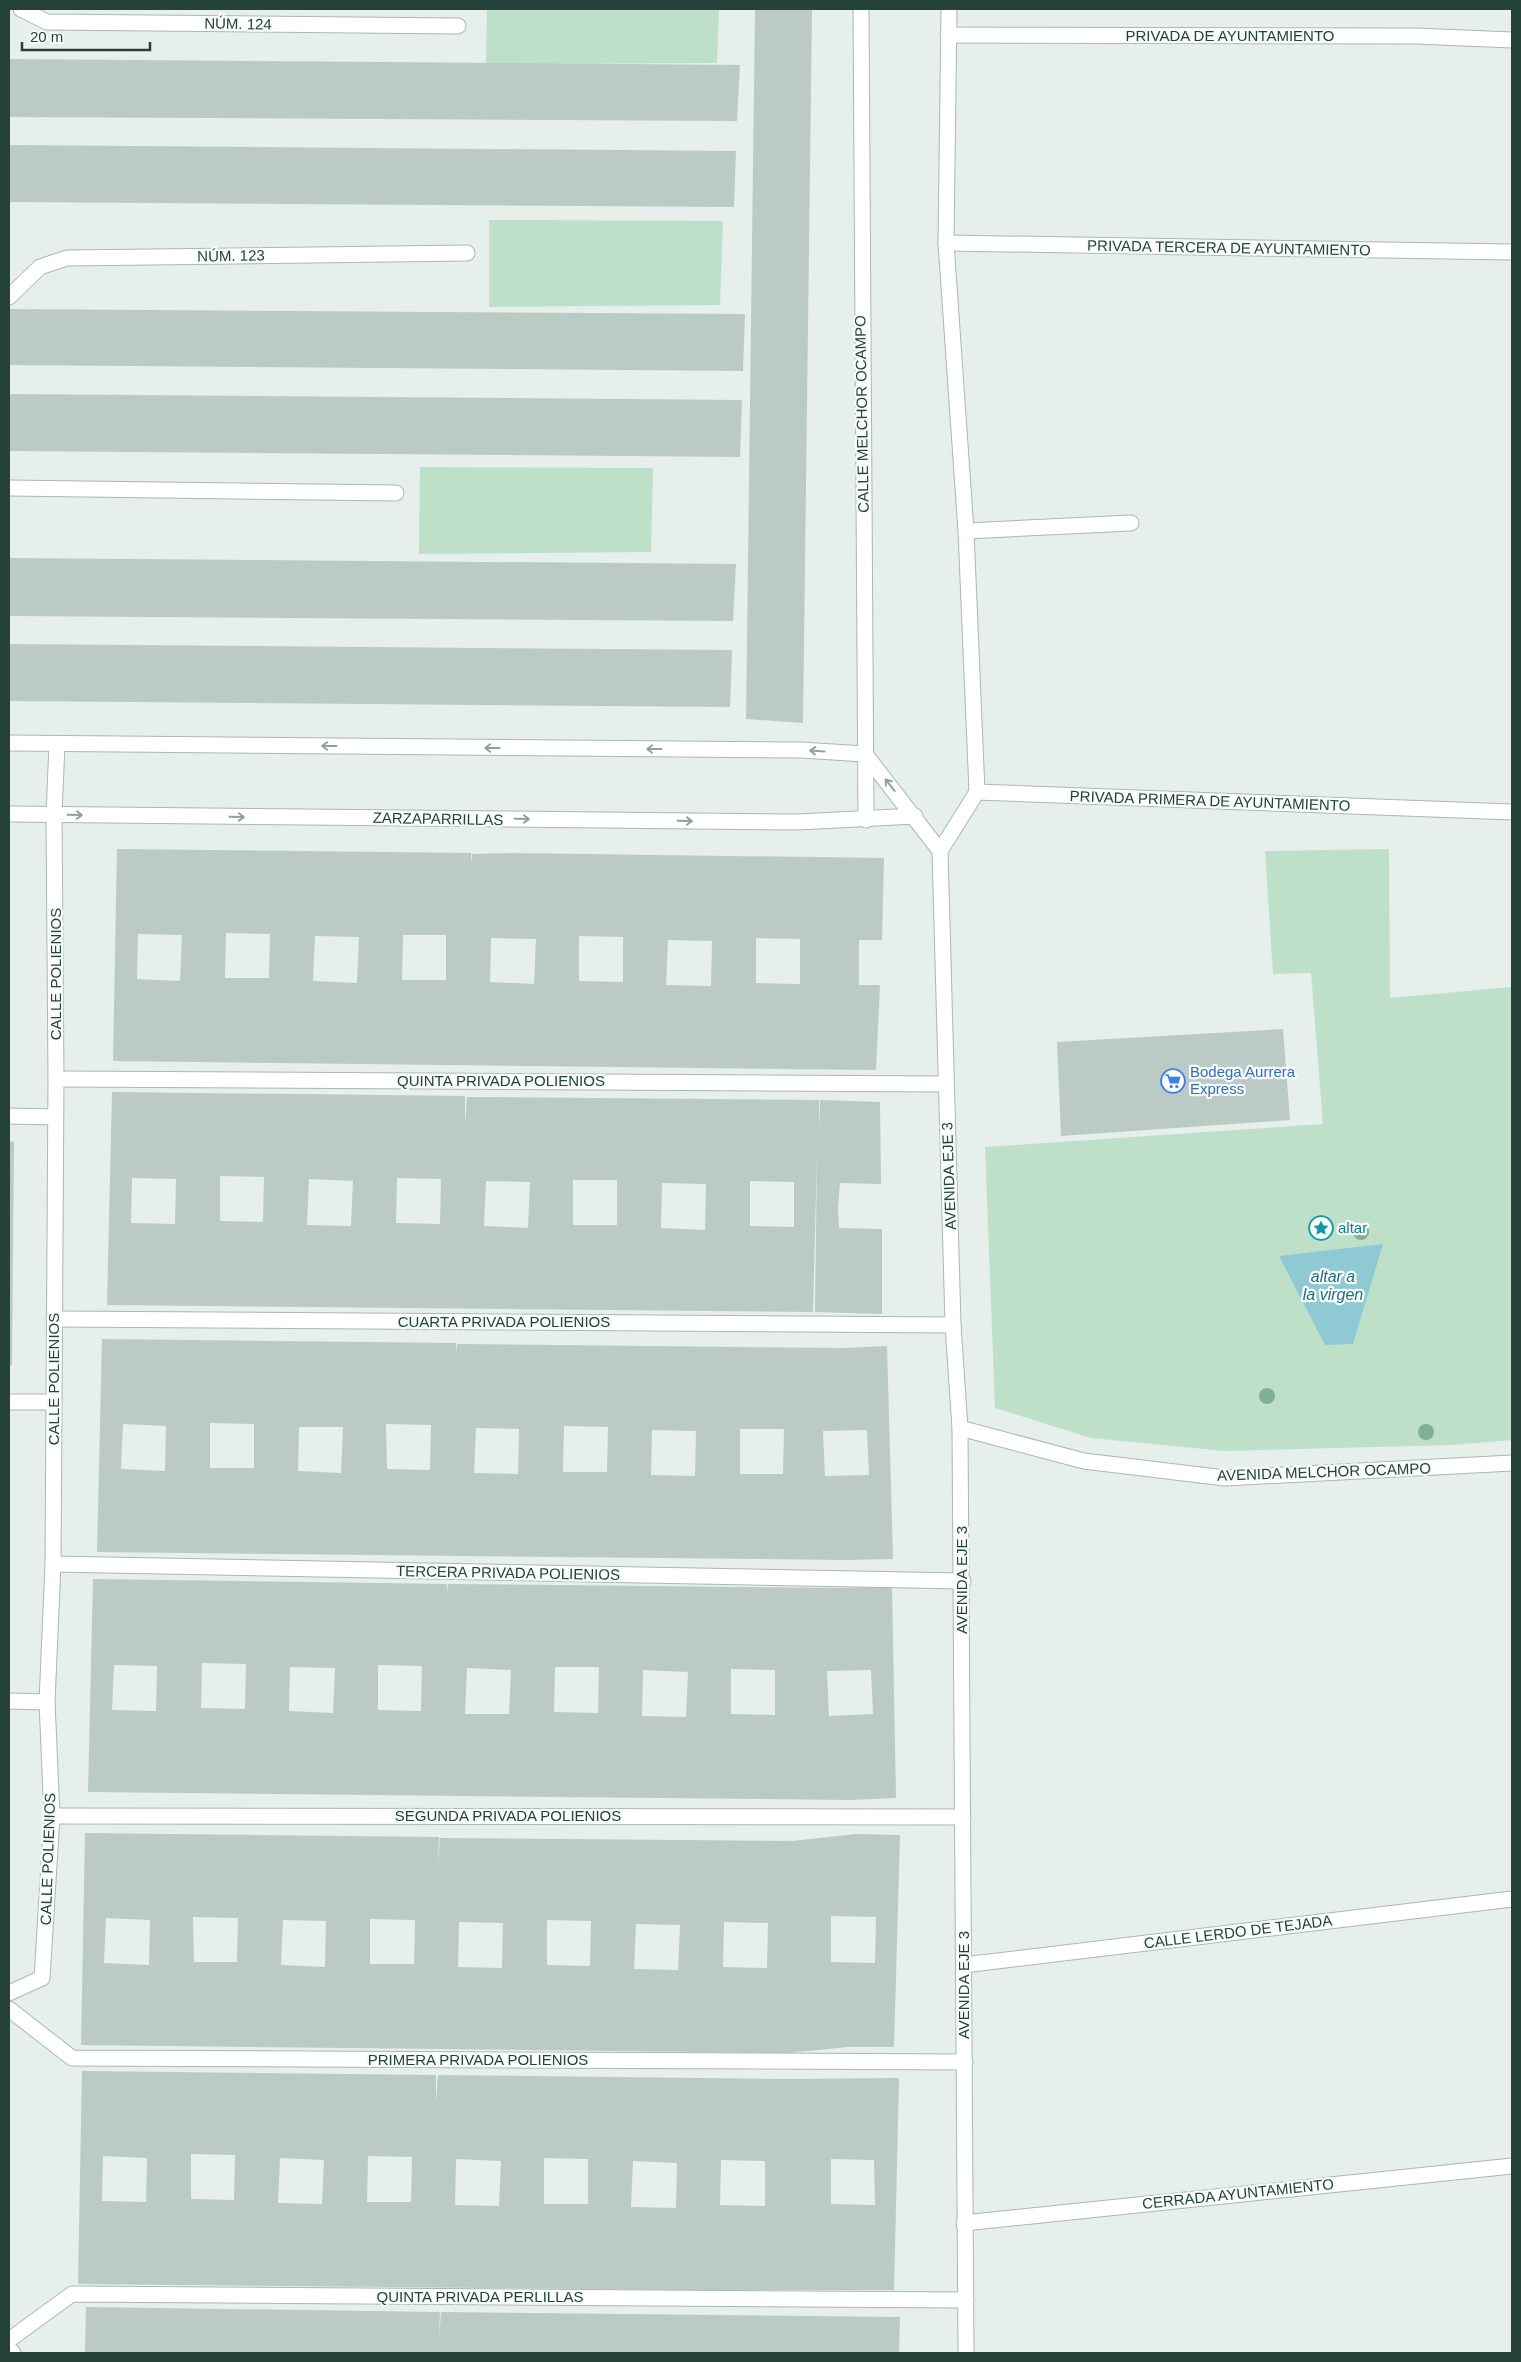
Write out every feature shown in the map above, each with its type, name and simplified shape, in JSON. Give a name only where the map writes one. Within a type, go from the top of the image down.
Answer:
[{"type":"street","name":"NÚM. 124","points":[[21,9],[47,22],[458,26]]},
{"type":"street","name":"CALLE MELCHOR OCAMPO","points":[[861,9],[866,820]]},
{"type":"street","points":[[9,743],[801,750],[866,754],[940,851],[977,792],[966,531],[946,243],[949,9]]},
{"type":"street","name":"PRIVADA DE AYUNTAMIENTO","points":[[948,35],[1406,36],[1512,40]]},
{"type":"street","name":"PRIVADA TERCERA DE AYUNTAMIENTO","points":[[946,243],[1512,252]]},
{"type":"street","name":"NÚM. 123","points":[[9,297],[40,267],[66,258],[467,252]]},
{"type":"street","points":[[9,488],[396,493]]},
{"type":"street","points":[[966,531],[1131,523]]},
{"type":"street","name":"CALLE POLIENIOS","points":[[9,1993],[42,1978],[52,1816],[47,1702],[53,1564],[56,1079],[54,815],[57,744]]},
{"type":"street","name":"PRIVADA PRIMERA DE AYUNTAMIENTO","points":[[977,792],[1512,812]]},
{"type":"street","name":"ZARZAPARRILLAS","points":[[9,814],[798,822],[866,820]]},
{"type":"street","points":[[866,820],[915,816]]},
{"type":"street","name":"AVENIDA EJE 3","points":[[940,851],[953,1325],[960,1428],[963,1581],[966,2353]]},
{"type":"street","name":"QUINTA PRIVADA POLIENIOS","points":[[56,1079],[946,1084]]},
{"type":"street","points":[[9,1116],[55,1117]]},
{"type":"street","name":"CUARTA PRIVADA POLIENIOS","points":[[54,1319],[953,1325]]},
{"type":"street","points":[[9,1402],[54,1402]]},
{"type":"street","name":"AVENIDA MELCHOR OCAMPO","points":[[960,1428],[1084,1461],[1225,1478],[1512,1463]]},
{"type":"street","name":"TERCERA PRIVADA POLIENIOS","points":[[53,1564],[963,1581]]},
{"type":"street","points":[[9,1701],[47,1702]]},
{"type":"street","name":"SEGUNDA PRIVADA POLIENIOS","points":[[52,1816],[963,1817]]},
{"type":"street","name":"CALLE LERDO DE TEJADA","points":[[964,1965],[1512,1899]]},
{"type":"street","name":"PRIMERA PRIVADA POLIENIOS","points":[[9,2010],[72,2058],[965,2062]]},
{"type":"street","name":"CERRADA AYUNTAMIENTO","points":[[964,2223],[1512,2166]]},
{"type":"street","name":"QUINTA PRIVADA PERLILLAS","points":[[9,2340],[72,2294],[966,2300]]},
{"type":"street","points":[[9,2349],[12,2353]]},
{"type":"green space","points":[[487,9],[719,9],[717,63],[486,64]]},
{"type":"green space","points":[[489,220],[723,221],[720,305],[489,307]]},
{"type":"green space","points":[[420,467],[653,468],[651,552],[419,554]]},
{"type":"green space","points":[[1389,849],[1390,998],[1512,987],[1512,1440],[1453,1445],[1225,1451],[1091,1438],[995,1408],[985,1147],[1323,1124],[1311,973],[1273,974],[1265,851]]},
{"type":"water","name":"altar a la virgen","points":[[1383,1244],[1353,1344],[1325,1345],[1279,1256]]},
{"type":"building","points":[[755,9],[812,9],[803,723],[746,719]]},
{"type":"building","points":[[9,59],[740,65],[737,121],[9,117]]},
{"type":"building","points":[[9,145],[736,151],[734,207],[9,202]]},
{"type":"building","points":[[9,309],[745,314],[743,371],[9,365]]},
{"type":"building","points":[[9,394],[742,400],[740,457],[9,451]]},
{"type":"building","points":[[9,558],[736,564],[733,621],[9,616]]},
{"type":"building","points":[[9,644],[732,650],[730,707],[9,701]]},
{"type":"building","points":[[117,849],[471,853],[471,864],[472,854],[514,853],[884,858],[882,940],[859,940],[859,985],[880,985],[876,1070],[113,1061]],"holes":[[[226,933],[270,934],[269,978],[225,978]],[[138,934],[182,935],[180,981],[137,979]],[[403,935],[446,935],[446,980],[402,980]],[[315,936],[359,937],[357,983],[313,981]],[[579,936],[623,937],[623,982],[579,981]],[[491,938],[536,939],[534,984],[490,982]],[[756,938],[800,939],[800,984],[756,983]],[[668,940],[712,941],[711,986],[666,985]]]},
{"type":"building","name":"Bodega Aurrera Express","points":[[1283,1029],[1290,1120],[1061,1136],[1057,1042]]},
{"type":"building","points":[[112,1092],[465,1096],[465,1124],[467,1097],[819,1100],[819,1133],[820,1100],[880,1102],[881,1184],[840,1183],[838,1208],[839,1228],[882,1229],[882,1314],[815,1312],[817,1152],[813,1312],[107,1305]],"holes":[[[220,1176],[264,1177],[263,1222],[220,1221]],[[132,1178],[176,1179],[175,1224],[131,1223]],[[397,1178],[441,1179],[440,1224],[396,1223]],[[309,1179],[353,1181],[351,1226],[307,1225]],[[573,1180],[617,1180],[617,1225],[573,1225]],[[486,1181],[530,1182],[528,1228],[484,1226]],[[750,1181],[794,1182],[794,1227],[750,1226]],[[662,1183],[706,1184],[705,1230],[661,1228]]]},
{"type":"building","points":[[9,1141],[14,1142],[12,1365],[9,1365]]},
{"type":"building","points":[[102,1339],[456,1343],[456,1354],[457,1344],[844,1348],[887,1346],[893,1559],[97,1552]],"holes":[[[210,1423],[254,1424],[254,1468],[210,1468]],[[123,1424],[166,1426],[165,1471],[121,1469]],[[386,1424],[431,1425],[430,1470],[387,1469]],[[564,1426],[608,1427],[607,1472],[563,1472]],[[299,1427],[343,1427],[341,1473],[298,1471]],[[476,1428],[519,1429],[518,1474],[474,1473]],[[740,1429],[784,1429],[783,1474],[740,1474]],[[652,1430],[696,1431],[695,1476],[651,1475]],[[867,1430],[869,1475],[825,1476],[823,1431]]]},
{"type":"building","points":[[93,1579],[447,1584],[447,1595],[448,1584],[849,1588],[892,1586],[896,1798],[850,1800],[88,1792]],"holes":[[[202,1663],[246,1664],[245,1709],[201,1708]],[[114,1665],[157,1666],[156,1711],[112,1710]],[[378,1665],[422,1666],[421,1711],[378,1710]],[[290,1667],[335,1668],[333,1713],[289,1711]],[[555,1667],[599,1667],[598,1713],[554,1712]],[[467,1668],[511,1670],[509,1714],[465,1714]],[[731,1669],[775,1670],[775,1715],[731,1714]],[[643,1670],[688,1672],[686,1717],[642,1716]],[[871,1670],[873,1714],[829,1716],[827,1671]]]},
{"type":"building","points":[[85,1833],[439,1837],[438,1865],[440,1838],[792,1841],[856,1834],[900,1835],[894,2047],[848,2047],[787,2053],[81,2045]],"holes":[[[831,1916],[876,1917],[875,1963],[831,1962]],[[193,1917],[238,1918],[237,1962],[194,1962]],[[106,1918],[150,1920],[149,1965],[104,1963]],[[370,1919],[415,1920],[414,1964],[370,1964]],[[283,1920],[326,1921],[325,1967],[281,1965]],[[547,1920],[591,1921],[590,1966],[547,1965]],[[459,1922],[503,1923],[502,1968],[458,1967]],[[724,1922],[768,1923],[767,1968],[723,1967]],[[636,1924],[680,1925],[678,1970],[634,1969]]]},
{"type":"building","points":[[82,2071],[436,2075],[436,2103],[438,2075],[789,2079],[899,2078],[894,2290],[78,2284]],"holes":[[[191,2154],[235,2155],[234,2200],[191,2199]],[[103,2156],[147,2158],[146,2202],[102,2201]],[[368,2156],[412,2157],[411,2202],[367,2202]],[[280,2158],[324,2160],[322,2204],[278,2203]],[[544,2158],[588,2159],[588,2204],[544,2204]],[[456,2159],[501,2161],[499,2206],[455,2205]],[[831,2159],[874,2160],[875,2205],[831,2204]],[[721,2160],[765,2161],[765,2206],[720,2205]],[[633,2161],[677,2163],[676,2208],[631,2207]]]},
{"type":"building","points":[[86,2307],[440,2312],[439,2340],[441,2312],[900,2317],[899,2353],[85,2353]]},
{"type":"place","name":"Bodega Aurrera Express","points":[[1173,1081]]},
{"type":"place","name":"altar","points":[[1321,1228]]}]
